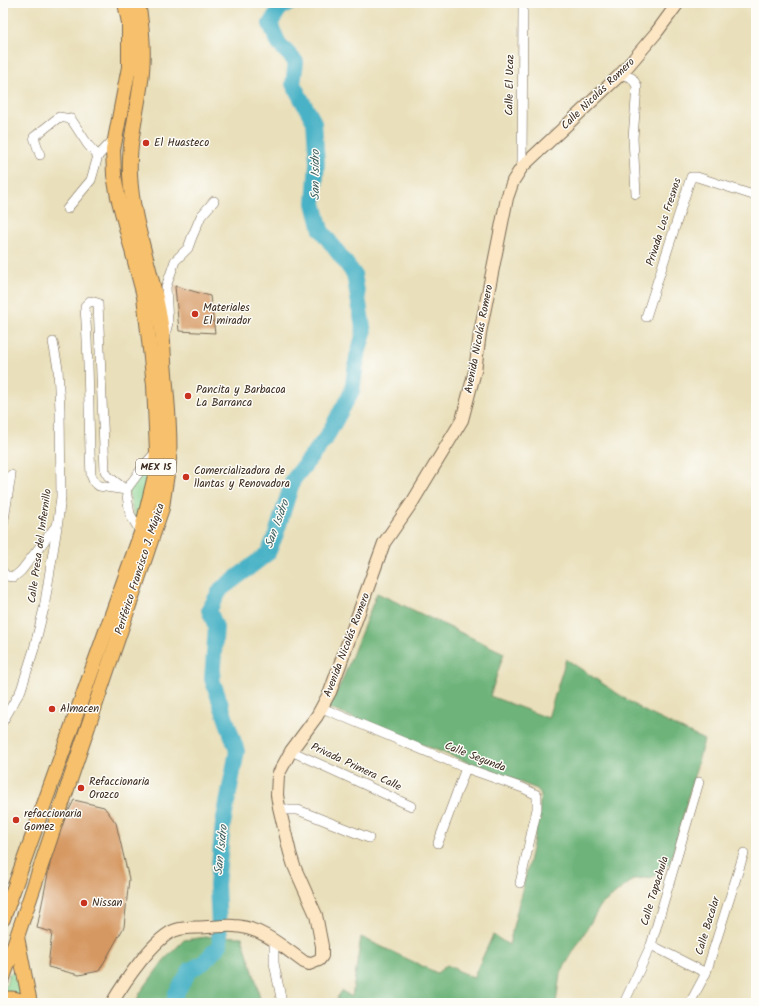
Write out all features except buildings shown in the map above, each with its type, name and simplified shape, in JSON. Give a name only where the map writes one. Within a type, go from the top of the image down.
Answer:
[{"type":"main road","name":"Periférico Francisco J. Múgica","points":[[4,915],[141,533],[155,476],[157,451],[154,385],[144,296],[116,190],[114,175],[113,150],[121,102],[129,67],[129,23],[125,3]]},
{"type":"main road","name":"Periférico Francisco J. Múgica","points":[[3,978],[162,508],[169,461],[169,435],[161,325],[134,206],[130,174],[131,151],[142,72],[141,17],[138,3]]},
{"type":"main road","points":[[4,915],[17,937],[30,1003]]},
{"type":"main road","points":[[3,999],[10,998],[25,1003]]},
{"type":"street","name":"Calle El Ucaz","points":[[522,166],[523,3]]},
{"type":"street","name":"Calle Nicolás Romero","points":[[513,181],[522,166],[621,74],[656,34],[678,3]]},
{"type":"street","points":[[621,74],[632,78],[637,86],[634,138],[636,194]]},
{"type":"street","points":[[40,155],[34,137],[59,117],[70,119],[98,156]]},
{"type":"street","points":[[67,209],[91,180],[98,156],[116,137]]},
{"type":"street","name":"Privada Los Fresnos","points":[[646,317],[691,177],[697,177],[756,196]]},
{"type":"street","name":"Avenida Nicolás Romero","points":[[112,1003],[128,978],[155,944],[166,935],[176,930],[234,926],[249,928],[274,940],[309,964],[319,960],[322,956],[322,946],[316,915],[294,866],[279,807],[277,795],[278,775],[291,751],[322,708],[330,692],[384,543],[413,501],[462,420],[475,371],[480,333],[507,198],[513,181]]},
{"type":"street","points":[[163,344],[168,323],[166,287],[175,261],[188,248],[202,216],[214,201]]},
{"type":"street","points":[[126,490],[98,486],[94,482],[91,475],[85,306],[87,302],[92,301],[98,303],[99,314],[102,432],[105,471],[108,476],[126,490],[130,514],[141,533]]},
{"type":"street","points":[[85,313],[99,314]]},
{"type":"street","name":"Calle Presa del Infiernillo","points":[[3,721],[22,690],[34,649],[44,608],[58,523],[61,497],[60,410],[58,368],[54,342]]},
{"type":"street","points":[[88,358],[101,358]]},
{"type":"street","points":[[89,433],[102,432]]},
{"type":"street","points":[[126,490],[157,451]]},
{"type":"street","points":[[3,526],[11,475]]},
{"type":"street","points":[[3,572],[6,576],[14,577],[58,523]]},
{"type":"street","name":"Calle Segunda","points":[[322,708],[466,768],[523,788],[537,795],[537,809],[520,883]]},
{"type":"street","name":"Privada Primera Calle","points":[[291,751],[411,806]]},
{"type":"street","points":[[438,843],[466,768]]},
{"type":"street","name":"Calle Tapachula","points":[[624,1003],[651,945],[699,782]]},
{"type":"street","points":[[279,807],[288,810],[298,810],[369,838]]},
{"type":"street","name":"Calle Bacalar","points":[[690,1003],[706,973],[744,853]]},
{"type":"street","points":[[274,940],[274,963],[282,1003]]},
{"type":"street","points":[[651,945],[706,973]]},
{"type":"green space","points":[[153,460],[138,525],[128,491]]},
{"type":"green space","points":[[377,593],[504,653],[490,696],[548,718],[566,659],[642,710],[704,740],[670,863],[653,877],[634,879],[601,905],[560,974],[556,1003],[338,1003],[337,998],[342,991],[352,997],[361,937],[437,973],[447,965],[473,978],[493,935],[509,945],[532,851],[541,794],[537,789],[328,708],[342,681]]},
{"type":"green space","points":[[214,936],[242,937],[256,981],[261,1003],[136,1003],[140,993],[164,960],[184,940]]},
{"type":"green space","points":[[14,972],[18,975],[26,1000],[3,996],[9,974]]},
{"type":"waterway","name":"San Isidro","points":[[176,1003],[175,995],[190,970],[203,963],[220,945],[217,885],[223,824],[237,751],[212,679],[216,627],[209,610],[221,589],[268,553],[276,534],[293,480],[326,438],[352,391],[357,357],[364,333],[354,274],[321,230],[314,203],[317,162],[314,122],[293,84],[296,62],[279,44],[270,24],[280,8],[291,3]]},
{"type":"place","name":"El Huasteco","points":[[146,143]]},
{"type":"place","name":"Materiales El mirador","points":[[195,314]]},
{"type":"place","name":"Pancita y Barbacoa La Barranca","points":[[188,396]]},
{"type":"place","name":"Comercializadora de llantas y Renovadora","points":[[186,477]]},
{"type":"place","name":"Almacen","points":[[52,709]]},
{"type":"place","name":"Refaccionaria Orozco","points":[[81,788]]},
{"type":"place","name":"refaccionaria Gomez","points":[[16,820]]},
{"type":"place","name":"Nissan","points":[[84,903]]}]
